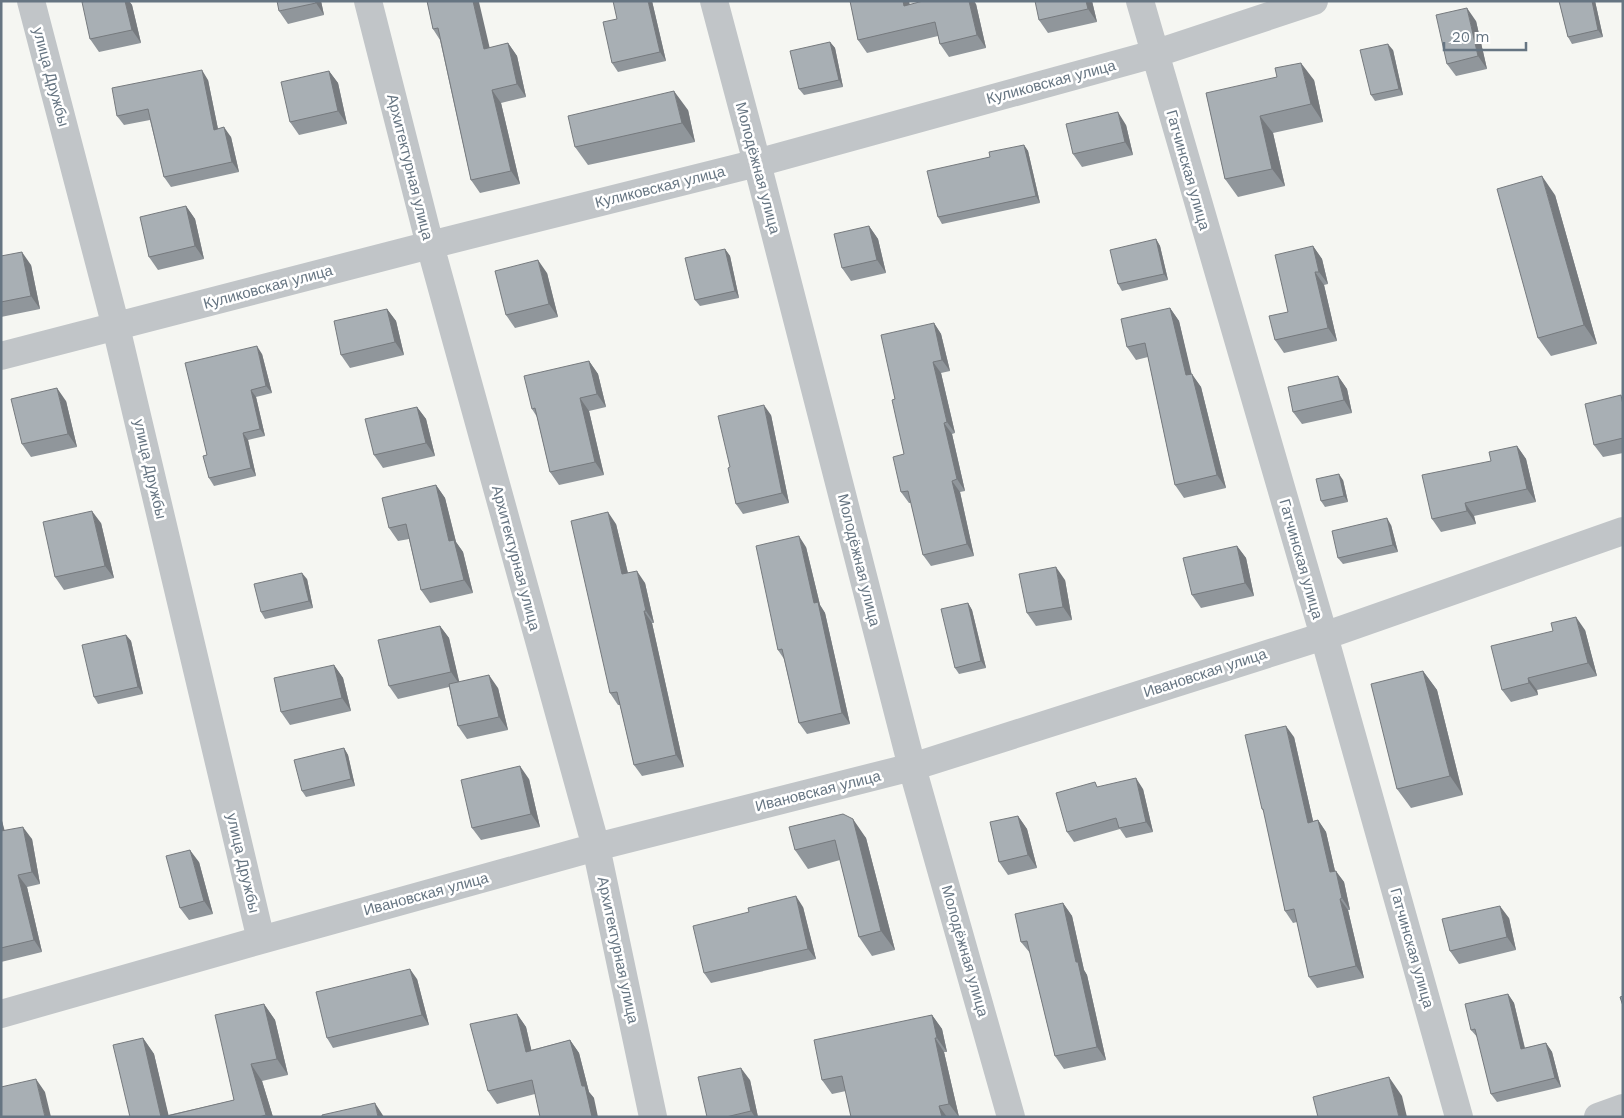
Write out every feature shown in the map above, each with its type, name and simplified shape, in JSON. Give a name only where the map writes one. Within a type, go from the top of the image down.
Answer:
[{"type":"street","name":"улица Дружбы","points":[[31,1],[116,327],[261,940]]},
{"type":"street","name":"Архитектурная улица","points":[[368,1],[430,245],[596,847],[653,1117]]},
{"type":"street","name":"Молодёжная улица","points":[[714,1],[912,767],[1012,1117]]},
{"type":"street","name":"Гатчинская улица","points":[[1140,1],[1324,636],[1459,1117]]},
{"type":"street","name":"Куликовская улица","points":[[1,356],[757,163],[1154,54],[1314,1]]},
{"type":"street","name":"Ивановская улица","points":[[1,1014],[596,847],[912,767],[1324,636],[1623,531]]},
{"type":"street","points":[[1598,1117],[1623,1108]]},
{"type":"building","points":[[125,1],[132,30],[90,39],[82,2]]},
{"type":"building","points":[[277,1],[315,1],[316,3],[279,11]]},
{"type":"building","points":[[427,1],[473,1],[484,49],[508,43],[517,84],[492,90],[511,171],[471,180],[438,28],[433,29]]},
{"type":"building","points":[[613,1],[648,1],[660,52],[612,63],[603,22],[617,19]]},
{"type":"building","points":[[850,1],[903,1],[904,6],[923,1],[969,1],[977,35],[940,44],[935,22],[858,40]]},
{"type":"building","points":[[1035,1],[1086,1],[1088,9],[1039,20]]},
{"type":"building","points":[[1559,1],[1592,1],[1598,30],[1568,37]]},
{"type":"building","points":[[1467,8],[1478,56],[1447,64],[1436,15]]},
{"type":"building","points":[[830,42],[839,80],[799,89],[790,51]]},
{"type":"building","points":[[1388,44],[1399,89],[1371,95],[1360,50]]},
{"type":"building","points":[[1301,63],[1311,104],[1260,116],[1272,169],[1225,179],[1206,93],[1277,77],[1275,68]]},
{"type":"building","points":[[202,70],[214,130],[224,127],[232,162],[164,177],[148,109],[117,116],[112,88]]},
{"type":"building","points":[[329,71],[338,111],[290,122],[281,82]]},
{"type":"building","points":[[674,91],[682,123],[575,147],[568,116]]},
{"type":"building","points":[[1118,112],[1125,142],[1073,154],[1066,124]]},
{"type":"building","points":[[1024,145],[1036,196],[938,217],[927,171],[990,157],[989,152]]},
{"type":"building","points":[[1542,176],[1584,325],[1538,338],[1497,189]]},
{"type":"building","points":[[186,206],[195,246],[149,257],[140,217]]},
{"type":"building","points":[[869,226],[877,260],[842,268],[834,234]]},
{"type":"building","points":[[1156,239],[1164,274],[1118,284],[1110,250]]},
{"type":"building","points":[[1313,246],[1319,272],[1315,272],[1328,328],[1275,340],[1269,316],[1288,312],[1275,255]]},
{"type":"building","points":[[725,249],[735,291],[695,300],[685,258]]},
{"type":"building","points":[[22,252],[31,296],[1,302],[1,256]]},
{"type":"building","points":[[538,260],[549,304],[506,315],[495,271]]},
{"type":"building","points":[[1170,308],[1186,375],[1192,374],[1217,475],[1175,485],[1145,343],[1127,347],[1121,319]]},
{"type":"building","points":[[387,309],[395,342],[341,355],[334,321]]},
{"type":"building","points":[[934,323],[942,360],[933,362],[947,422],[944,423],[957,479],[952,481],[967,544],[923,555],[908,491],[901,492],[893,457],[904,454],[892,400],[895,399],[881,335]]},
{"type":"building","points":[[257,346],[266,386],[251,390],[260,429],[243,433],[251,468],[209,478],[203,456],[207,455],[185,363]]},
{"type":"building","points":[[589,361],[597,394],[580,398],[595,462],[550,472],[535,408],[532,409],[524,376]]},
{"type":"building","points":[[1338,376],[1344,400],[1293,412],[1288,387]]},
{"type":"building","points":[[57,388],[68,434],[22,444],[11,399]]},
{"type":"building","points":[[1621,395],[1623,405],[1623,438],[1594,445],[1585,404]]},
{"type":"building","points":[[764,405],[782,493],[736,504],[728,468],[730,467],[718,416]]},
{"type":"building","points":[[417,407],[426,443],[374,455],[365,419]]},
{"type":"building","points":[[1517,446],[1527,489],[1465,503],[1467,511],[1432,519],[1422,475],[1491,461],[1489,452]]},
{"type":"building","points":[[1339,474],[1344,496],[1321,501],[1316,479]]},
{"type":"building","points":[[436,485],[449,541],[454,540],[464,580],[421,590],[406,524],[389,528],[382,498]]},
{"type":"building","points":[[92,511],[105,566],[55,577],[43,522]]},
{"type":"building","points":[[608,512],[622,574],[637,571],[676,755],[634,765],[617,692],[610,693],[571,521]]},
{"type":"building","points":[[1387,518],[1393,545],[1338,558],[1332,531]]},
{"type":"building","points":[[799,536],[814,603],[818,602],[842,713],[799,723],[782,649],[778,650],[756,546]]},
{"type":"building","points":[[1237,546],[1245,583],[1192,595],[1183,558]]},
{"type":"building","points":[[1056,567],[1063,607],[1027,613],[1019,574]]},
{"type":"building","points":[[302,573],[309,601],[261,612],[254,584]]},
{"type":"building","points":[[968,603],[981,661],[955,668],[941,609]]},
{"type":"building","points":[[1576,617],[1588,663],[1528,678],[1529,683],[1502,690],[1491,646],[1553,631],[1551,623]]},
{"type":"building","points":[[440,626],[451,672],[389,686],[378,640]]},
{"type":"building","points":[[126,635],[138,687],[94,697],[82,645]]},
{"type":"building","points":[[334,665],[342,698],[281,712],[274,678]]},
{"type":"building","points":[[1423,671],[1450,776],[1397,789],[1371,684]]},
{"type":"building","points":[[489,675],[499,717],[458,726],[449,684]]},
{"type":"building","points":[[1286,726],[1308,823],[1318,820],[1330,872],[1336,871],[1342,898],[1340,899],[1356,966],[1309,977],[1294,909],[1285,911],[1245,735]]},
{"type":"building","points":[[344,748],[351,779],[302,791],[294,760]]},
{"type":"building","points":[[520,766],[531,814],[472,828],[461,780]]},
{"type":"building","points":[[1136,778],[1146,822],[1119,828],[1116,818],[1067,832],[1056,793],[1095,782],[1097,787]]},
{"type":"building","points":[[843,814],[853,819],[881,931],[859,937],[835,840],[795,850],[789,827]]},
{"type":"building","points":[[1018,816],[1028,855],[999,862],[990,822]]},
{"type":"building","points":[[23,827],[32,872],[18,875],[34,940],[1,948],[1,831]]},
{"type":"building","points":[[190,850],[204,901],[180,908],[166,856]]},
{"type":"building","points":[[796,896],[808,949],[704,973],[693,926],[749,912],[748,908]]},
{"type":"building","points":[[1063,903],[1097,1047],[1055,1056],[1027,941],[1021,942],[1015,914]]},
{"type":"building","points":[[1500,906],[1507,937],[1450,951],[1442,919]]},
{"type":"building","points":[[410,969],[422,1015],[327,1038],[316,992]]},
{"type":"building","points":[[1508,994],[1521,1049],[1546,1043],[1555,1078],[1491,1094],[1475,1029],[1471,1030],[1465,1004]]},
{"type":"building","points":[[264,1004],[277,1059],[251,1064],[266,1115],[259,1117],[163,1117],[234,1100],[215,1015]]},
{"type":"building","points":[[517,1014],[526,1052],[570,1040],[582,1086],[585,1086],[592,1117],[540,1117],[532,1080],[488,1091],[470,1024]]},
{"type":"building","points":[[932,1015],[949,1104],[939,1106],[942,1117],[851,1117],[842,1076],[822,1080],[814,1040]]},
{"type":"building","points":[[143,1038],[161,1117],[130,1117],[113,1045]]},
{"type":"building","points":[[741,1068],[751,1111],[726,1117],[707,1117],[698,1077]]},
{"type":"building","points":[[1389,1077],[1399,1117],[1318,1117],[1313,1097]]},
{"type":"building","points":[[36,1079],[45,1117],[1,1117],[1,1087]]},
{"type":"building","points":[[375,1103],[378,1117],[322,1117],[322,1115]]}]
